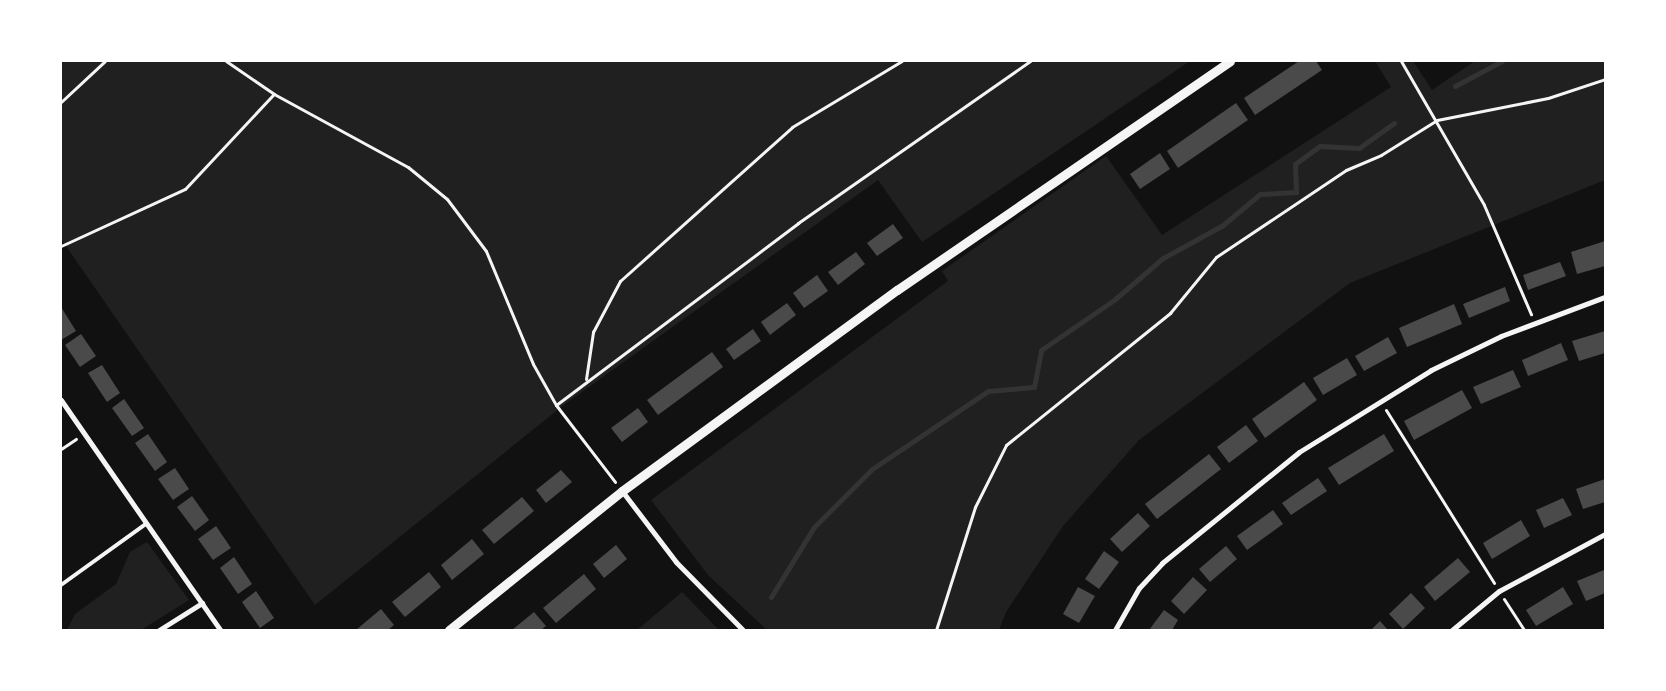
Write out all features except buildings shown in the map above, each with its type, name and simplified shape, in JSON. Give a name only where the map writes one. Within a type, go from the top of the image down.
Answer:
[{"type":"street","points":[[449,630],[622,491],[1044,184],[1230,61]]},
{"type":"street","points":[[1115,630],[1140,588],[1204,526],[1299,452],[1379,400],[1535,322],[1605,297]]},
{"type":"street","points":[[61,400],[220,630]]},
{"type":"street","points":[[622,491],[676,562],[743,630]]},
{"type":"street","points":[[1452,630],[1499,591],[1605,534]]},
{"type":"street","points":[[159,630],[202,603]]},
{"type":"lane","points":[[61,585],[146,524]]},
{"type":"path","points":[[61,102],[105,61]]},
{"type":"path","points":[[226,61],[274,94],[408,167],[447,199],[486,251],[533,364],[556,404],[622,491]]},
{"type":"path","points":[[586,380],[593,332],[620,282],[792,127],[902,61]]},
{"type":"path","points":[[556,404],[798,223],[1030,61]]},
{"type":"path","points":[[1401,61],[1437,120],[1484,205],[1535,322]]},
{"type":"path","points":[[936,630],[975,507],[1006,445],[1170,313],[1216,257],[1346,170],[1381,155],[1437,120],[1548,98],[1605,79]]},
{"type":"path","points":[[61,246],[184,189],[274,94]]},
{"type":"path","points":[[1379,400],[1524,630]]},
{"type":"path","points":[[61,449],[85,433]]},
{"type":"shaded area","points":[[61,61],[1190,61],[922,242],[878,180],[565,404],[315,605],[61,239]]},
{"type":"shaded area","points":[[1375,61],[1413,61],[1432,90],[1475,61],[1605,61],[1605,180],[1350,283],[1139,440],[1063,526],[1006,612],[999,630],[767,630],[708,575],[651,500],[948,281],[942,271],[1106,156],[1162,235],[1391,87]]},
{"type":"shaded area","points":[[147,542],[189,600],[141,630],[67,630],[75,614],[116,584],[130,552]]},
{"type":"shaded area","points":[[682,592],[719,630],[637,630]]},
{"type":"waterway","points":[[1455,86],[1502,61]]},
{"type":"waterway","points":[[771,597],[814,527],[872,469],[988,391],[1034,387],[1041,350],[1114,300],[1163,258],[1223,225],[1260,194],[1296,192],[1295,164],[1320,146],[1359,148],[1394,123]]}]
